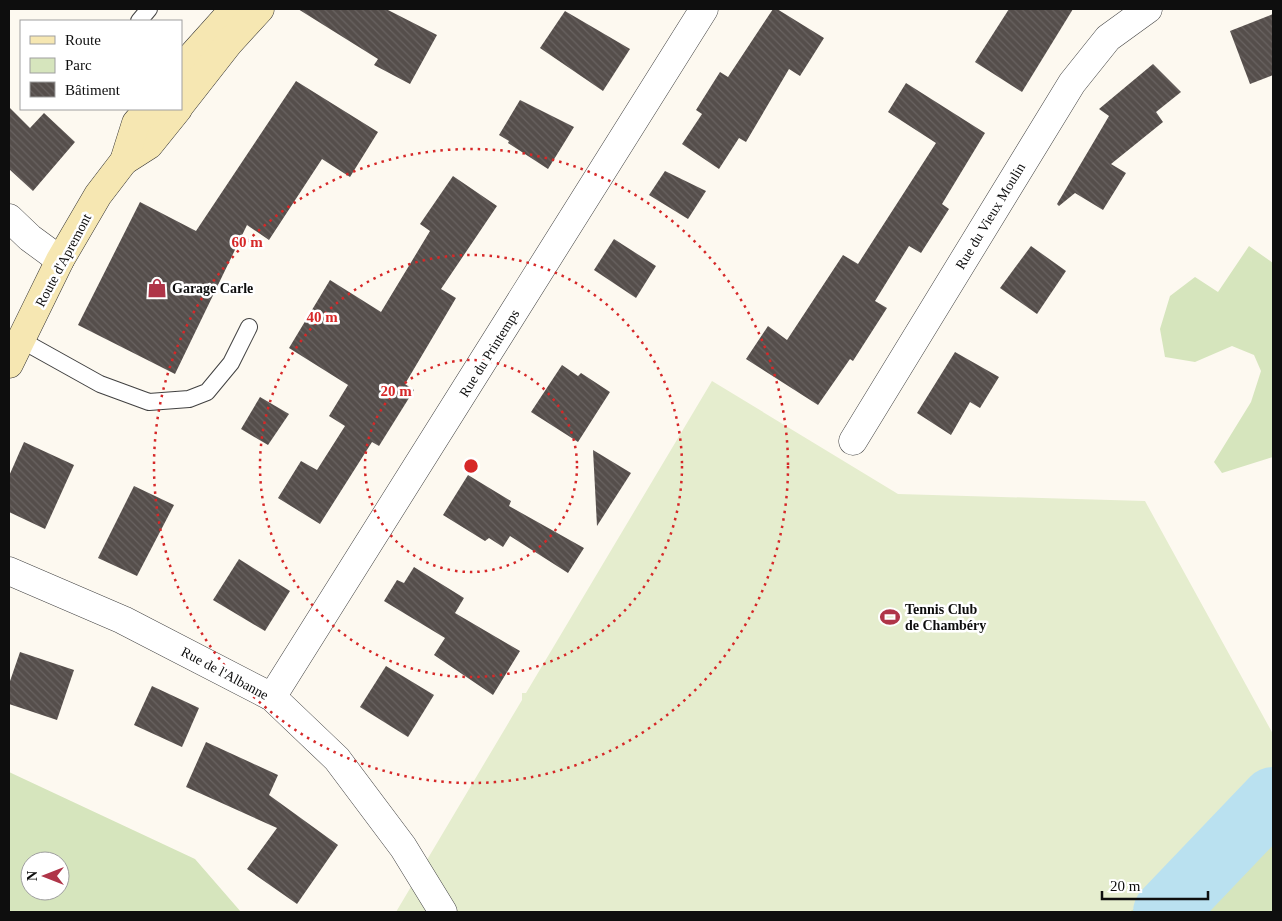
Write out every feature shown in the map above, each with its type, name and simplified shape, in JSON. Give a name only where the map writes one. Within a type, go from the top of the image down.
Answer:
[{"type":"main road","points":[[182,67],[234,9]]},
{"type":"main road","points":[[182,103],[228,44],[260,9]]},
{"type":"main road","name":"Route d'Apremont","points":[[15,352],[60,260],[98,195],[124,161],[136,123],[147,110]]},
{"type":"main road","name":"Route d'Apremont","points":[[124,161],[150,145],[177,110]]},
{"type":"street","name":"Rue du Printemps","points":[[272,697],[704,9]]},
{"type":"street","name":"Rue du Vieux Moulin","points":[[853,441],[1072,83],[1108,38],[1148,9]]},
{"type":"street","points":[[9,218],[30,238],[60,260]]},
{"type":"street","name":"Rue de l'Albanne","points":[[9,571],[123,620],[272,697],[338,759],[403,847],[443,912]]},
{"type":"lane","points":[[140,20],[149,9]]},
{"type":"lane","points":[[15,352],[149,402],[189,399],[207,392],[230,363],[249,327]]},
{"type":"green space","points":[[1249,246],[1273,263],[1273,457],[1222,473],[1214,462],[1251,402],[1261,371],[1254,355],[1232,346],[1195,362],[1165,357],[1160,329],[1170,296],[1195,277],[1218,292]]},
{"type":"green space","name":"Tennis Club de Chambéry","points":[[712,381],[898,494],[1145,501],[1273,734],[1273,802],[1129,912],[396,912],[522,700],[522,693],[526,693]]},
{"type":"green space","points":[[9,772],[195,859],[241,912],[9,912]]},
{"type":"green space","points":[[1273,802],[1273,912],[1129,912]]},
{"type":"building","points":[[298,9],[386,9],[437,35],[410,84],[374,65],[378,59]]},
{"type":"building","points":[[773,9],[777,9],[824,38],[800,76],[789,69],[746,142],[739,138],[719,169],[682,144],[702,114],[696,110],[720,72],[728,77]]},
{"type":"building","points":[[1009,9],[1073,9],[1022,92],[975,62]]},
{"type":"building","points":[[565,11],[630,49],[603,91],[540,48]]},
{"type":"building","points":[[1273,14],[1273,75],[1250,84],[1230,31]]},
{"type":"building","points":[[1153,64],[1181,92],[1156,112],[1163,122],[1111,164],[1126,173],[1103,210],[1075,193],[1059,206],[1057,204],[1109,116],[1099,109]]},
{"type":"building","points":[[296,81],[378,132],[350,177],[322,159],[269,240],[247,225],[175,374],[78,325],[140,202],[196,231]]},
{"type":"building","points":[[906,83],[985,133],[942,204],[949,209],[921,253],[909,246],[875,301],[887,308],[853,361],[850,359],[818,405],[746,359],[768,326],[787,340],[843,255],[858,264],[936,143],[888,112]]},
{"type":"building","points":[[520,100],[574,127],[548,169],[499,135]]},
{"type":"building","points":[[9,107],[30,128],[44,113],[75,142],[33,191],[9,169]]},
{"type":"building","points":[[665,171],[706,191],[688,219],[649,195]]},
{"type":"building","points":[[453,176],[497,206],[441,289],[456,298],[405,384],[414,390],[379,446],[372,442],[320,524],[278,498],[301,461],[317,470],[345,426],[329,416],[348,385],[289,348],[330,280],[381,312],[430,231],[420,224]]},
{"type":"building","points":[[614,239],[656,266],[636,298],[594,270]]},
{"type":"building","points":[[1031,246],[1066,271],[1037,314],[1000,288]]},
{"type":"building","points":[[955,352],[999,377],[980,408],[970,402],[951,435],[917,413]]},
{"type":"building","points":[[562,365],[578,376],[581,373],[610,392],[578,442],[531,412]]},
{"type":"building","points":[[260,397],[289,414],[268,445],[241,429]]},
{"type":"building","points":[[24,442],[74,465],[45,529],[9,512],[9,476]]},
{"type":"building","points":[[593,450],[631,473],[597,526]]},
{"type":"building","points":[[468,475],[511,501],[509,506],[584,548],[568,573],[510,536],[503,547],[489,538],[485,541],[443,515]]},
{"type":"building","points":[[134,486],[174,505],[137,576],[98,558]]},
{"type":"building","points":[[239,559],[290,591],[265,631],[213,600]]},
{"type":"building","points":[[414,567],[464,598],[455,613],[520,651],[493,695],[434,655],[445,638],[384,601],[397,580],[404,583]]},
{"type":"building","points":[[20,652],[74,670],[57,720],[9,704],[9,684]]},
{"type":"building","points":[[386,666],[434,695],[408,737],[360,707]]},
{"type":"building","points":[[152,686],[199,708],[182,747],[134,725]]},
{"type":"building","points":[[206,742],[278,775],[269,795],[338,845],[297,904],[247,869],[277,828],[186,787]]},
{"type":"waterway","points":[[1165,912],[1273,799]]},
{"type":"place","name":"Garage Carle","points":[[157,288]]},
{"type":"place","name":"Tennis Club de Chambéry","points":[[890,617]]}]
